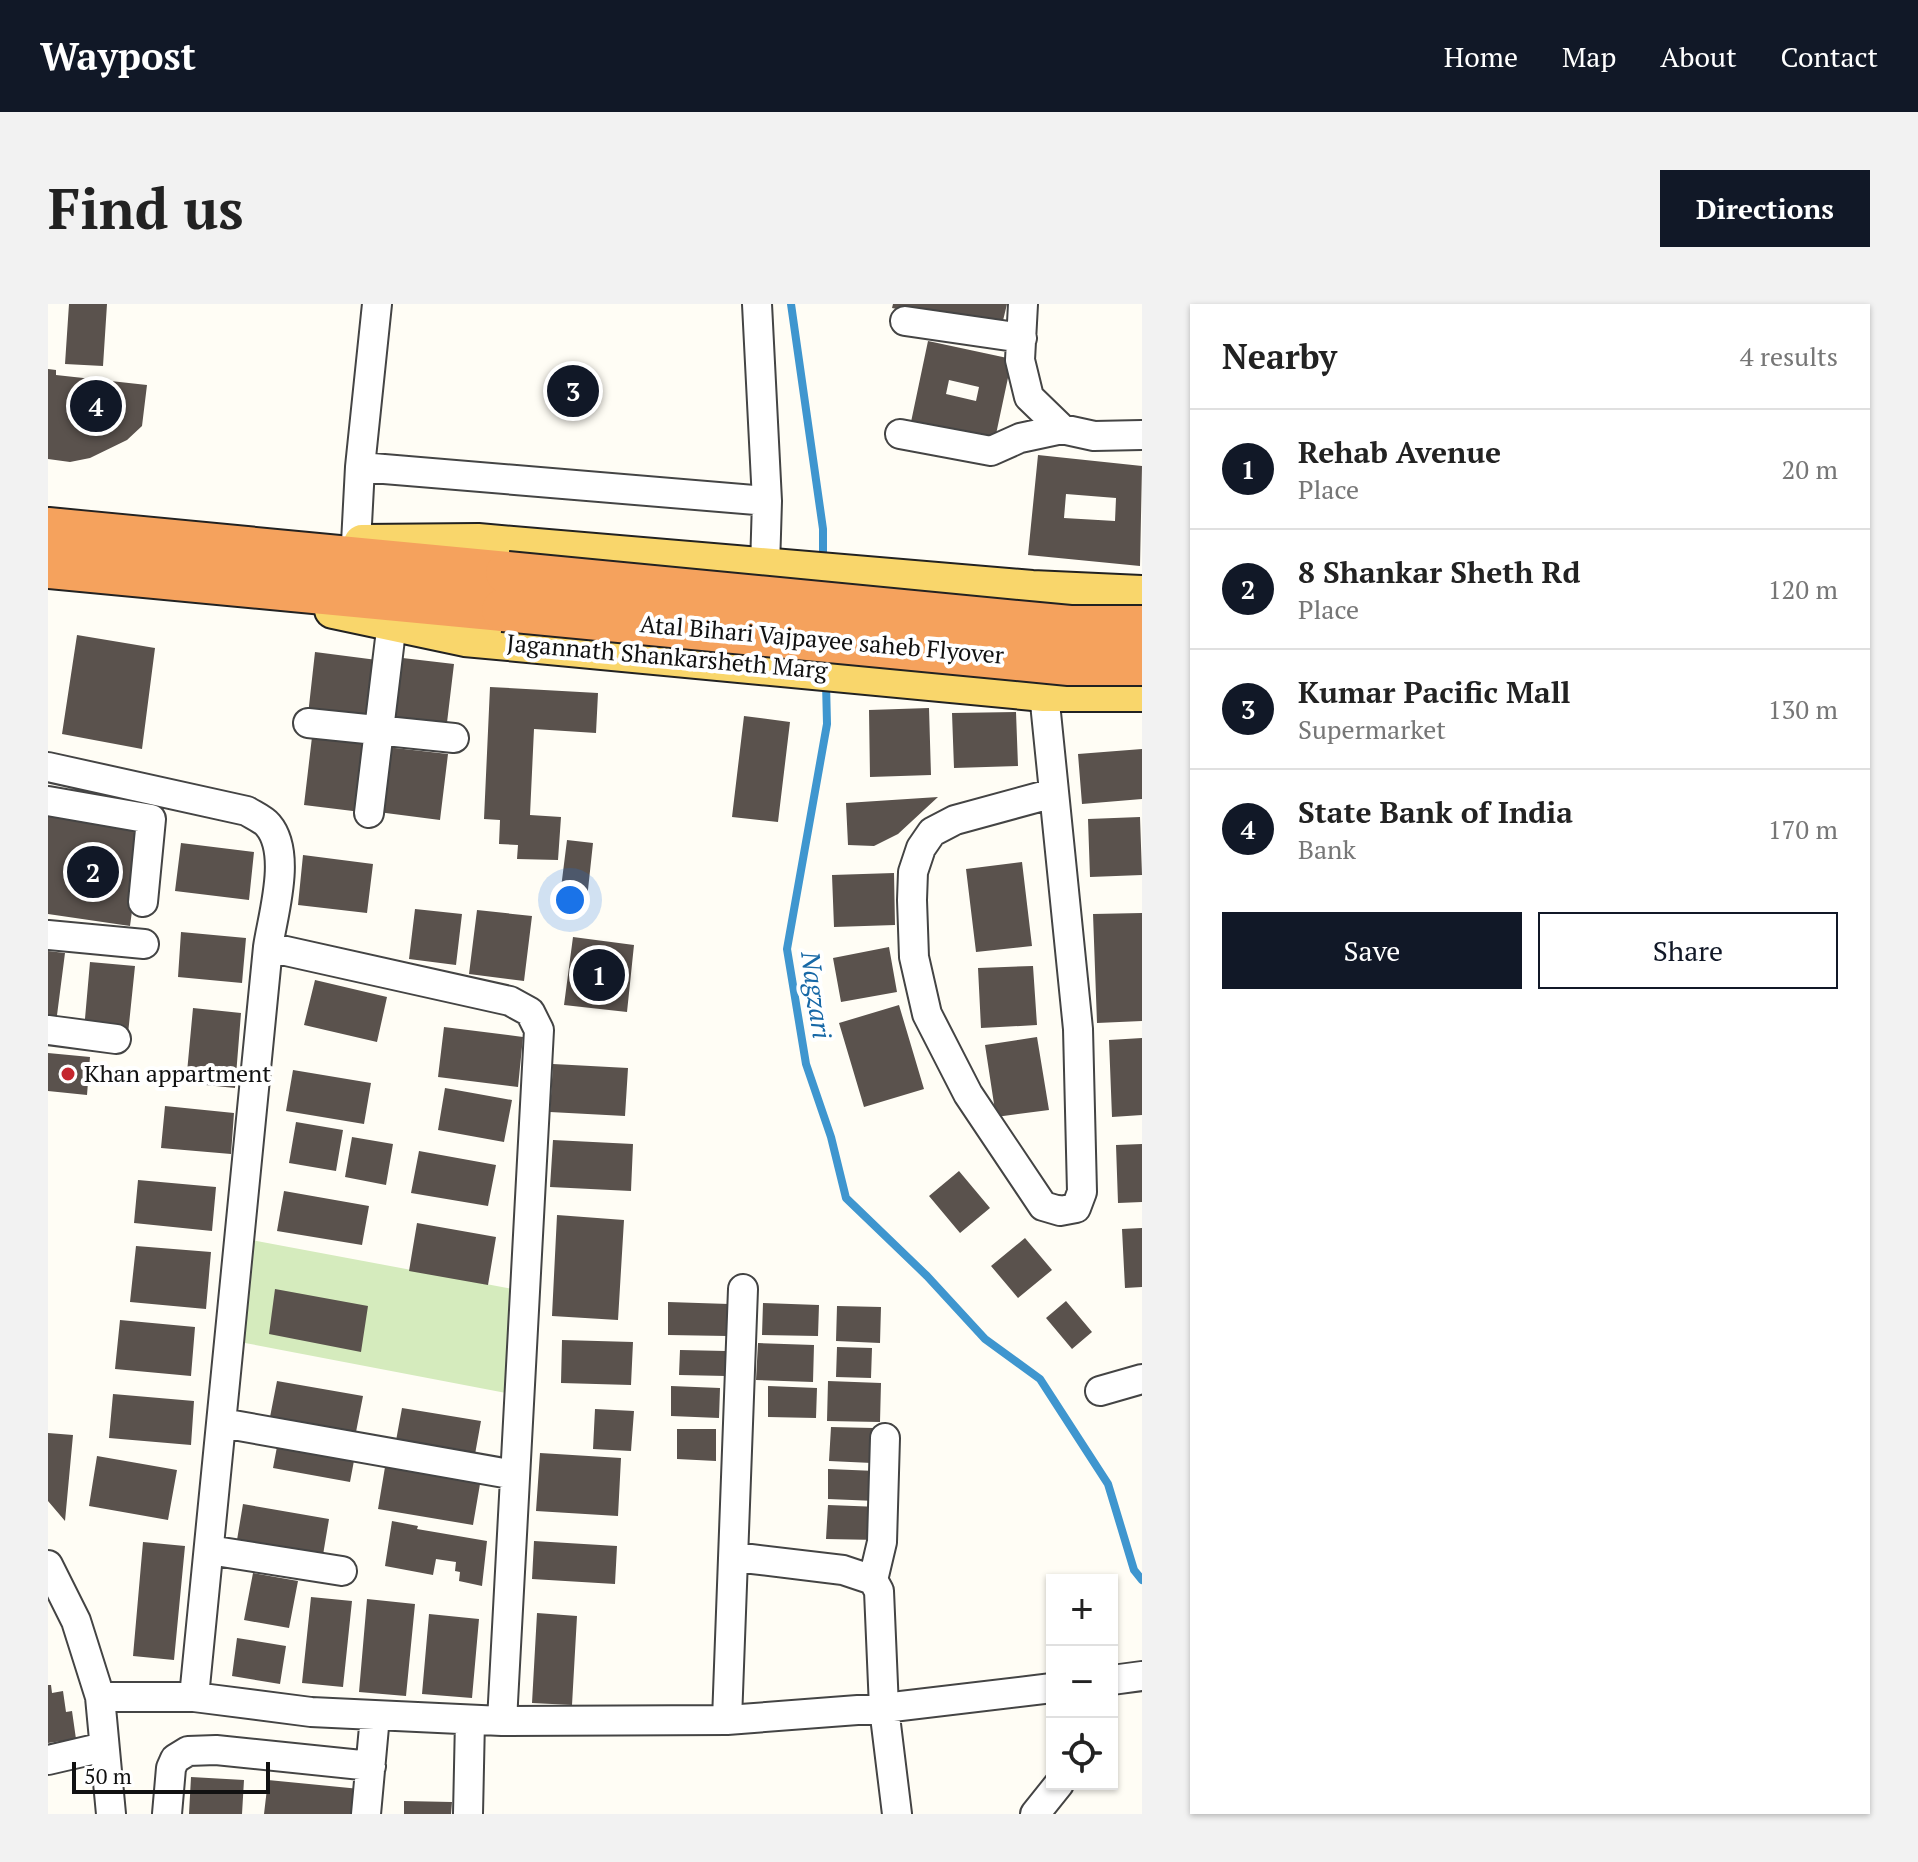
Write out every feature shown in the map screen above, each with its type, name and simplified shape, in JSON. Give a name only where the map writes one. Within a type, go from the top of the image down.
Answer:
[{"type":"highway","name":"Jagannath Shankarsheth Marg","points":[[48,529],[199,562],[505,592]]},
{"type":"highway","name":"Jagannath Shankarsheth Marg","points":[[48,567],[199,562]]},
{"type":"highway","name":"Atal Bihari Vajpayee saheb Flyover","points":[[505,592],[1070,627],[1137,605]]},
{"type":"highway","name":"Atal Bihari Vajpayee saheb Flyover","points":[[505,592],[1069,664],[1138,683]]},
{"type":"main road","name":"Jagannath Shankarsheth Marg","points":[[199,562],[356,543],[478,542],[1032,589],[1137,605]]},
{"type":"main road","name":"Jagannath Shankarsheth Marg","points":[[199,562],[392,622],[465,638],[1044,693],[1138,683]]},
{"type":"main road","points":[[1137,605],[1138,683]]},
{"type":"street","points":[[356,543],[360,467],[377,304]]},
{"type":"street","points":[[757,304],[767,501],[765,567]]},
{"type":"street","points":[[1023,304],[1020,360],[1029,397],[1062,429]]},
{"type":"street","points":[[905,321],[1022,338]]},
{"type":"street","points":[[900,434],[991,451],[1020,438],[1062,429],[1094,436],[1142,435]]},
{"type":"street","points":[[360,467],[767,501]]},
{"type":"street","points":[[369,813],[392,622]]},
{"type":"street","points":[[1044,693],[1078,1029],[1082,1192],[1076,1208],[1060,1211],[1043,1206],[968,1094],[927,1014],[914,957],[912,900],[913,872],[921,848],[932,832],[955,820],[1054,793]]},
{"type":"street","points":[[308,723],[454,738]]},
{"type":"street","points":[[48,767],[247,811],[268,824],[279,846],[280,867],[268,947],[194,1697]]},
{"type":"street","points":[[48,801],[151,819],[143,902]]},
{"type":"street","points":[[48,935],[144,944]]},
{"type":"street","points":[[268,947],[510,1001],[530,1012],[539,1030],[502,1721]]},
{"type":"street","points":[[48,1030],[116,1039]]},
{"type":"street","points":[[727,1720],[743,1289]]},
{"type":"street","points":[[1100,1391],[1142,1379]]},
{"type":"street","points":[[222,1423],[515,1475]]},
{"type":"street","points":[[885,1438],[882,1542],[873,1580],[879,1591],[884,1708],[897,1814]]},
{"type":"street","points":[[209,1550],[342,1571]]},
{"type":"street","points":[[735,1557],[843,1570],[873,1580]]},
{"type":"street","points":[[48,1565],[76,1621],[100,1697],[111,1814]]},
{"type":"street","points":[[1118,1679],[1142,1676]]},
{"type":"street","points":[[100,1697],[194,1697],[311,1712],[470,1720],[727,1720],[884,1708],[1046,1689]]},
{"type":"street","points":[[366,1814],[375,1716]]},
{"type":"street","points":[[468,1814],[470,1720]]},
{"type":"street","points":[[48,1760],[104,1747]]},
{"type":"street","points":[[167,1814],[171,1768],[175,1759],[188,1751],[216,1750],[371,1766]]},
{"type":"street","points":[[1035,1814],[1054,1790]]},
{"type":"green space","points":[[246,1239],[513,1289],[506,1393],[245,1343]]},
{"type":"building","points":[[69,304],[107,304],[103,366],[65,364]]},
{"type":"building","points":[[893,304],[1007,304],[1001,329],[892,308]]},
{"type":"building","points":[[928,341],[1012,359],[995,439],[911,422]],"holes":[[[949,380],[979,387],[976,401],[946,394]]]},
{"type":"building","points":[[48,369],[56,370],[56,375],[147,385],[142,426],[127,440],[90,458],[70,462],[48,459]]},
{"type":"building","points":[[1038,455],[1142,466],[1140,566],[1028,555]],"holes":[[[1066,494],[1116,498],[1115,521],[1064,518]]]},
{"type":"building","points":[[77,635],[155,648],[142,749],[62,734]]},
{"type":"building","points":[[315,652],[377,660],[370,722],[308,715]]},
{"type":"building","points":[[394,657],[454,664],[446,731],[386,723]]},
{"type":"building","points":[[490,687],[598,693],[596,733],[534,729],[530,815],[561,817],[558,860],[517,859],[518,845],[499,844],[500,820],[484,819]]},
{"type":"building","points":[[929,708],[931,775],[870,777],[869,710]]},
{"type":"building","points":[[1016,712],[1018,766],[954,768],[952,713]]},
{"type":"building","points":[[744,716],[790,722],[778,822],[732,817]]},
{"type":"building","points":[[312,737],[369,743],[361,812],[304,805]]},
{"type":"building","points":[[386,747],[448,754],[440,820],[378,812]]},
{"type":"building","points":[[1142,749],[1142,799],[1082,804],[1078,754]]},
{"type":"building","points":[[938,797],[898,834],[874,846],[848,845],[846,803]]},
{"type":"building","points":[[48,814],[143,830],[130,926],[48,914]]},
{"type":"building","points":[[1140,817],[1142,875],[1090,877],[1088,819]]},
{"type":"building","points":[[567,840],[593,843],[587,899],[560,896]]},
{"type":"building","points":[[181,843],[254,852],[249,900],[175,891]]},
{"type":"building","points":[[303,855],[373,864],[367,913],[298,905]]},
{"type":"building","points":[[1022,862],[1032,946],[976,952],[966,869]]},
{"type":"building","points":[[894,873],[895,925],[834,927],[832,875]]},
{"type":"building","points":[[415,909],[462,914],[456,965],[409,959]]},
{"type":"building","points":[[477,910],[532,916],[524,981],[469,974]]},
{"type":"building","points":[[1142,913],[1142,1021],[1097,1023],[1093,914]]},
{"type":"building","points":[[181,932],[246,938],[242,983],[178,977]]},
{"type":"building","points":[[573,937],[634,945],[627,1012],[564,1005]]},
{"type":"building","points":[[889,947],[897,992],[841,1002],[833,958]]},
{"type":"building","points":[[48,951],[65,953],[56,1023],[48,1022]]},
{"type":"building","points":[[90,962],[135,966],[128,1034],[84,1030]]},
{"type":"building","points":[[1033,966],[1037,1025],[981,1028],[978,968]]},
{"type":"building","points":[[315,980],[387,997],[377,1042],[304,1025]]},
{"type":"building","points":[[899,1005],[924,1089],[864,1107],[839,1023]]},
{"type":"building","points":[[193,1008],[241,1013],[235,1088],[186,1083]]},
{"type":"building","points":[[444,1027],[523,1037],[518,1087],[438,1077]]},
{"type":"building","points":[[1037,1037],[1049,1110],[996,1117],[985,1045]]},
{"type":"building","points":[[1142,1038],[1142,1115],[1112,1117],[1109,1040]]},
{"type":"building","name":"Khan appartment","points":[[48,1053],[90,1057],[87,1095],[48,1091]]},
{"type":"building","points":[[553,1064],[628,1068],[625,1116],[550,1112]]},
{"type":"building","points":[[293,1070],[371,1083],[364,1124],[286,1111]]},
{"type":"building","points":[[445,1088],[512,1100],[504,1142],[438,1130]]},
{"type":"building","points":[[165,1106],[234,1113],[231,1154],[161,1148]]},
{"type":"building","points":[[296,1122],[343,1130],[336,1171],[289,1163]]},
{"type":"building","points":[[352,1137],[393,1144],[386,1185],[345,1177]]},
{"type":"building","points":[[553,1140],[633,1144],[631,1191],[550,1187]]},
{"type":"building","points":[[1142,1144],[1142,1202],[1118,1203],[1116,1145]]},
{"type":"building","points":[[419,1151],[496,1165],[488,1206],[411,1193]]},
{"type":"building","points":[[959,1171],[990,1208],[960,1233],[929,1196]]},
{"type":"building","points":[[138,1180],[216,1187],[212,1231],[134,1223]]},
{"type":"building","points":[[284,1191],[369,1206],[362,1245],[277,1231]]},
{"type":"building","points":[[557,1215],[624,1220],[618,1320],[552,1316]]},
{"type":"building","points":[[417,1223],[496,1237],[488,1285],[409,1271]]},
{"type":"building","points":[[1142,1228],[1142,1287],[1125,1288],[1122,1229]]},
{"type":"building","points":[[1025,1238],[1052,1270],[1018,1298],[991,1266]]},
{"type":"building","points":[[136,1246],[211,1252],[206,1309],[130,1302]]},
{"type":"building","points":[[275,1289],[368,1306],[361,1352],[269,1334]]},
{"type":"building","points":[[1066,1301],[1092,1332],[1072,1349],[1046,1318]]},
{"type":"building","points":[[668,1302],[729,1304],[728,1336],[668,1335]]},
{"type":"building","points":[[763,1303],[819,1305],[818,1336],[762,1335]]},
{"type":"building","points":[[837,1306],[881,1307],[880,1343],[836,1341]]},
{"type":"building","points":[[120,1320],[195,1327],[191,1376],[115,1369]]},
{"type":"building","points":[[562,1340],[633,1342],[631,1385],[561,1383]]},
{"type":"building","points":[[758,1343],[814,1345],[813,1382],[756,1380]]},
{"type":"building","points":[[837,1347],[872,1348],[871,1378],[836,1377]]},
{"type":"building","points":[[680,1350],[726,1351],[726,1376],[679,1375]]},
{"type":"building","points":[[277,1381],[363,1396],[356,1432],[270,1417]]},
{"type":"building","points":[[828,1381],[881,1383],[880,1422],[827,1421]]},
{"type":"building","points":[[671,1386],[720,1388],[719,1418],[671,1416]]},
{"type":"building","points":[[768,1386],[817,1388],[816,1418],[768,1417]]},
{"type":"building","points":[[113,1394],[194,1401],[191,1445],[109,1438]]},
{"type":"building","points":[[402,1408],[481,1421],[474,1460],[395,1446]]},
{"type":"building","points":[[595,1409],[634,1411],[631,1451],[593,1449]]},
{"type":"building","points":[[831,1427],[873,1428],[872,1463],[829,1461]]},
{"type":"building","points":[[677,1429],[716,1429],[716,1461],[677,1459]]},
{"type":"building","points":[[48,1433],[73,1435],[65,1521],[48,1501]]},
{"type":"building","points":[[279,1436],[356,1450],[350,1482],[273,1468]]},
{"type":"building","points":[[540,1453],[621,1458],[618,1516],[536,1511]]},
{"type":"building","points":[[97,1456],[177,1470],[168,1520],[89,1506]]},
{"type":"building","points":[[385,1467],[480,1484],[473,1525],[378,1509]]},
{"type":"building","points":[[828,1469],[876,1471],[876,1501],[828,1499]]},
{"type":"building","points":[[243,1504],[329,1519],[323,1555],[237,1540]]},
{"type":"building","points":[[828,1505],[880,1507],[879,1540],[826,1539]]},
{"type":"building","points":[[392,1521],[418,1526],[417,1529],[487,1541],[482,1586],[459,1581],[456,1562],[436,1559],[433,1575],[385,1566]]},
{"type":"building","points":[[534,1541],[617,1546],[615,1584],[532,1579]]},
{"type":"building","points":[[143,1542],[185,1546],[174,1660],[133,1656]]},
{"type":"building","points":[[253,1573],[298,1581],[289,1628],[244,1620]]},
{"type":"building","points":[[311,1597],[352,1601],[343,1687],[302,1683]]},
{"type":"building","points":[[367,1599],[415,1604],[406,1696],[359,1692]]},
{"type":"building","points":[[537,1613],[577,1616],[572,1705],[532,1703]]},
{"type":"building","points":[[429,1614],[479,1619],[472,1698],[422,1694]]},
{"type":"building","points":[[237,1638],[286,1646],[280,1684],[232,1676]]},
{"type":"building","points":[[48,1685],[51,1685],[52,1693],[63,1691],[66,1712],[72,1711],[76,1739],[48,1743]]},
{"type":"building","points":[[191,1777],[244,1780],[242,1814],[189,1814]]},
{"type":"building","points":[[268,1780],[360,1789],[357,1814],[264,1814]]},
{"type":"building","points":[[404,1801],[452,1802],[451,1814],[404,1814]]},
{"type":"waterway","name":"Nagzari","points":[[791,304],[823,529],[823,561]]},
{"type":"waterway","name":"Nagzari","points":[[826,683],[827,724],[787,949],[806,1064],[831,1137],[846,1198],[927,1276],[985,1339],[1040,1379],[1108,1484],[1134,1570],[1142,1580]]},
{"type":"place","name":"Kumar Pacific Mall","points":[[573,391]]},
{"type":"place","name":"State Bank of India","points":[[96,406]]},
{"type":"place","name":"8 Shankar Sheth Rd","points":[[93,872]]},
{"type":"place","name":"Rehab Avenue","points":[[599,975]]},
{"type":"place","name":"Khan appartment","points":[[68,1074]]}]
